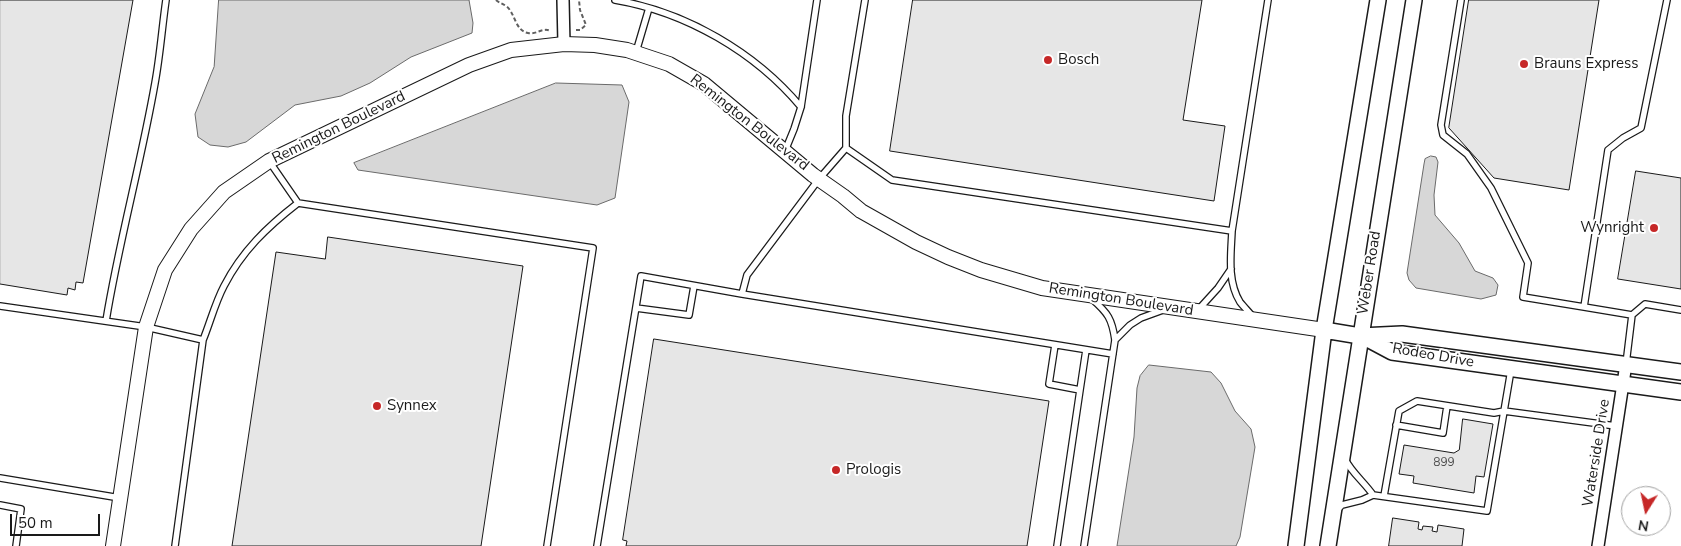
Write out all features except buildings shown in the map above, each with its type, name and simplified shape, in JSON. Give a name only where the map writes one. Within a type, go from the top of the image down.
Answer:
[{"type":"main road","points":[[1296,546],[1324,330],[1378,0]]},
{"type":"main road","name":"Weber Road","points":[[1328,546],[1414,0]]},
{"type":"main road","name":"Remington Boulevard","points":[[1324,330],[1360,336]]},
{"type":"main road","name":"Rodeo Drive","points":[[1360,336],[1396,333],[1681,372]]},
{"type":"main road","name":"Rodeo Drive","points":[[1360,336],[1392,352],[1681,392]]},
{"type":"street","points":[[563,0],[564,44]]},
{"type":"street","name":"Remington Boulevard","points":[[113,546],[146,327],[165,270],[191,229],[224,192],[269,161],[469,65],[511,50],[564,44],[596,45],[635,53],[669,64],[704,84],[819,179],[869,216],[948,257],[981,270],[1042,288],[1324,330]]},
{"type":"street","name":"Waterside Drive","points":[[1598,546],[1626,364]]},
{"type":"lane","points":[[106,321],[114,274],[156,82],[166,0]]},
{"type":"lane","points":[[616,0],[676,16],[714,35],[752,61],[786,88],[801,107]]},
{"type":"lane","points":[[785,151],[801,107],[817,0]]},
{"type":"lane","points":[[742,294],[747,275],[819,179],[846,148],[846,116],[865,0]]},
{"type":"lane","points":[[1255,319],[1240,301],[1233,284],[1231,269],[1232,230],[1268,0]]},
{"type":"lane","points":[[1461,0],[1441,125],[1443,135],[1467,154],[1491,188],[1528,263],[1524,298],[1632,315]]},
{"type":"lane","points":[[1584,307],[1608,150],[1623,138],[1641,128],[1667,0]]},
{"type":"lane","points":[[635,53],[649,8]]},
{"type":"lane","points":[[846,148],[892,180],[1232,230]]},
{"type":"lane","points":[[269,161],[298,203],[593,248],[547,546]]},
{"type":"lane","points":[[175,546],[203,340],[223,287],[244,255],[270,225],[298,203]]},
{"type":"lane","points":[[1197,311],[1218,288],[1231,269]]},
{"type":"lane","points":[[597,546],[641,276],[1114,354]]},
{"type":"lane","points":[[636,308],[689,316],[694,286]]},
{"type":"lane","points":[[1084,546],[1115,340],[1112,323],[1106,310],[1086,295]]},
{"type":"lane","points":[[1626,364],[1632,315],[1645,304],[1681,310]]},
{"type":"lane","points":[[0,306],[146,327],[203,340]]},
{"type":"lane","points":[[1115,340],[1130,325],[1141,318],[1172,308]]},
{"type":"lane","points":[[1055,345],[1049,384],[1080,390]]},
{"type":"lane","points":[[1057,546],[1086,350]]},
{"type":"lane","points":[[1333,513],[1342,505],[1373,495],[1487,511],[1511,368]]},
{"type":"lane","points":[[1384,496],[1399,411],[1417,401],[1494,413],[1504,411],[1616,426]]},
{"type":"lane","points":[[1396,425],[1443,433],[1447,406]]},
{"type":"lane","points":[[1342,452],[1348,466],[1365,483],[1373,495]]},
{"type":"lane","points":[[0,478],[120,498]]},
{"type":"lane","points":[[0,506],[21,509],[16,546]]},
{"type":"path","points":[[496,0],[507,6],[521,29],[526,33],[532,34],[547,29],[552,31]]},
{"type":"path","points":[[579,0],[580,10],[586,24],[580,30]]},
{"type":"shaded area","points":[[219,0],[469,0],[473,23],[472,33],[411,57],[370,83],[341,96],[295,105],[246,142],[228,147],[210,145],[198,137],[195,114],[214,67]]},
{"type":"shaded area","points":[[556,83],[622,85],[629,102],[615,198],[597,205],[358,170],[354,163]]},
{"type":"shaded area","points":[[1431,156],[1436,157],[1438,162],[1434,195],[1435,215],[1459,243],[1475,271],[1493,278],[1498,285],[1496,295],[1481,299],[1416,288],[1409,280],[1407,273],[1424,164],[1425,159]]},
{"type":"shaded area","points":[[1149,365],[1211,372],[1221,383],[1235,411],[1251,429],[1255,447],[1240,537],[1236,546],[1117,546],[1134,437],[1137,388],[1140,376]]},
{"type":"place","name":"Bosch","points":[[1048,60]]},
{"type":"place","name":"Brauns Express","points":[[1524,64]]},
{"type":"place","name":"Wynright","points":[[1654,228]]},
{"type":"place","name":"Synnex","points":[[377,406]]},
{"type":"place","name":"Prologis","points":[[836,470]]}]
